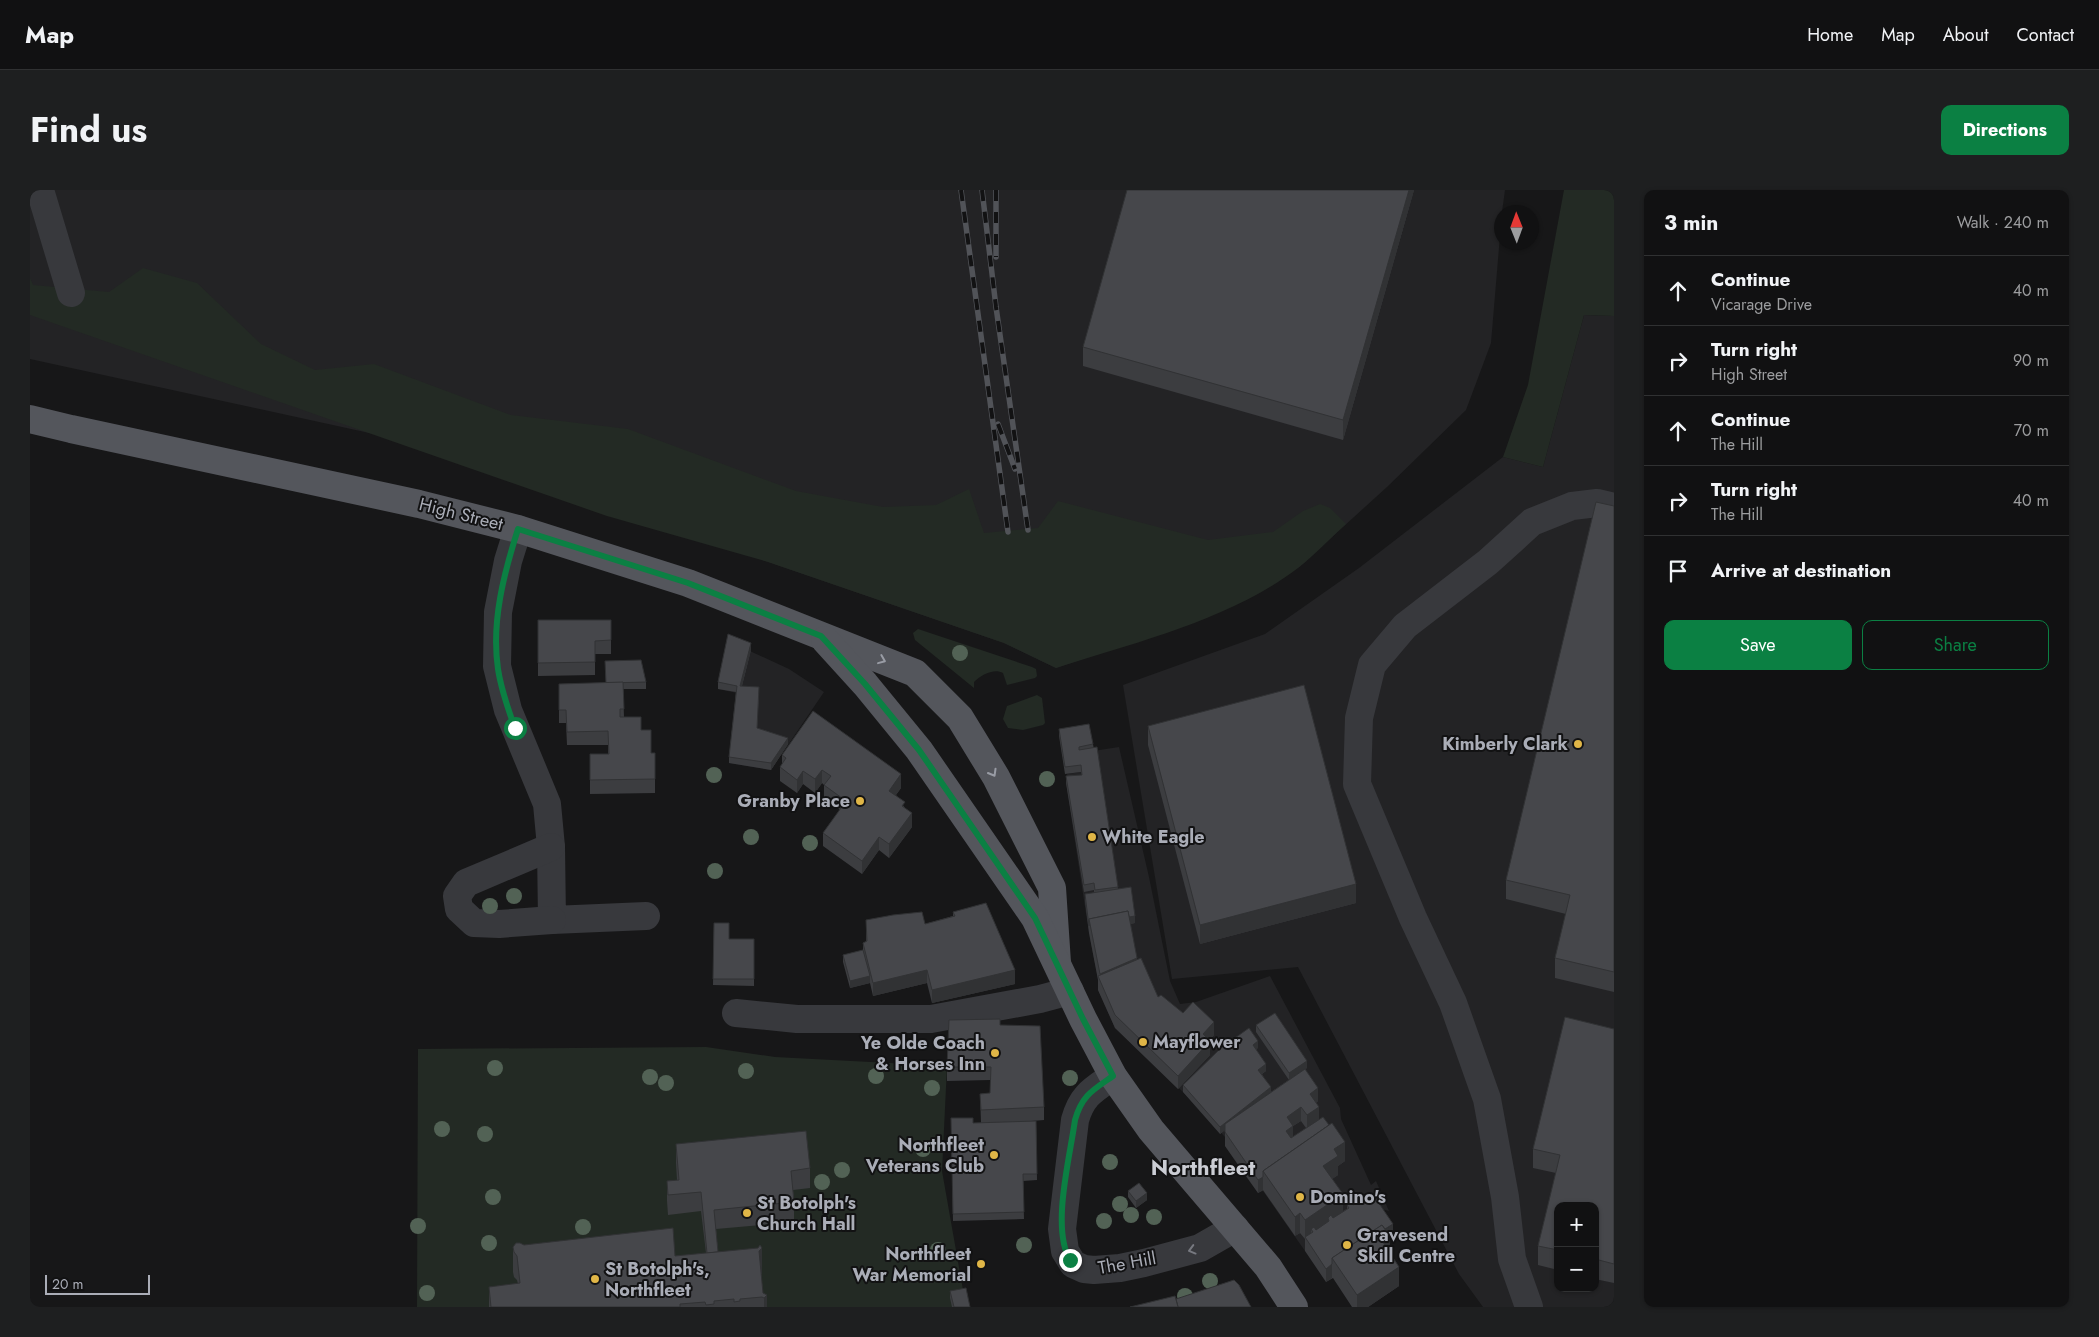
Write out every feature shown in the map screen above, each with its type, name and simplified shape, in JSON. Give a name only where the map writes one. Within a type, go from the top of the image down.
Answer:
[{"type":"main road","name":"High Street","points":[[30,419],[71,430],[196,455],[419,504],[518,529],[688,583],[821,636],[865,684],[919,750],[1035,918],[1057,963]]},
{"type":"main road","points":[[821,636],[915,673],[960,718],[996,777],[1052,888],[1057,963],[1083,1019],[1113,1076],[1164,1147],[1268,1266],[1294,1307]]},
{"type":"street","points":[[40,190],[72,293]]},
{"type":"street","points":[[1529,1307],[1512,1259],[1505,1197],[1487,1099],[1454,1003],[1413,918],[1357,784],[1359,718],[1372,665],[1405,626],[1488,562],[1532,522],[1572,506],[1597,504],[1614,507]]},
{"type":"street","points":[[518,529],[508,561],[498,612],[497,666],[508,710],[547,804],[552,847],[552,920]]},
{"type":"street","points":[[552,847],[466,883],[458,896],[459,909],[474,923],[499,924],[646,916]]},
{"type":"street","points":[[736,1014],[797,1019],[931,1019],[1040,1000],[1070,991]]},
{"type":"street","name":"The Hill","points":[[1113,1076],[1086,1096],[1080,1103],[1075,1120],[1062,1229],[1064,1249],[1070,1260],[1084,1269],[1120,1268],[1200,1248],[1235,1228]]},
{"type":"shaded area","points":[[30,190],[1505,190],[1503,205],[1494,205],[1494,250],[1499,250],[1491,343],[1466,410],[1387,487],[1299,567],[1264,590],[1206,618],[1056,668],[1004,643],[438,448],[30,359]]},
{"type":"shaded area","points":[[1564,190],[1614,190],[1614,316],[1584,315],[1543,467],[1503,457],[1528,385]]},
{"type":"shaded area","points":[[143,268],[197,283],[261,344],[315,370],[374,364],[511,415],[628,429],[796,491],[883,507],[936,505],[969,489],[984,533],[1038,528],[1058,501],[1208,540],[1273,532],[1303,511],[1320,504],[1330,508],[1346,524],[1298,568],[1243,602],[1182,628],[1056,668],[1004,643],[768,562],[607,516],[30,315],[30,278],[33,285],[109,292]]},
{"type":"shaded area","points":[[1584,315],[1614,316],[1614,1307],[1483,1307],[1459,1274],[1298,967],[1172,979],[1123,685],[1265,634],[1359,568],[1503,457],[1543,467]]},
{"type":"shaded area","points":[[918,629],[1032,667],[1036,669],[1037,676],[1007,685],[1003,673],[996,671],[980,677],[974,682],[974,688],[915,640],[913,633]]},
{"type":"shaded area","points":[[728,641],[789,669],[824,692],[771,770],[729,763],[737,693],[718,689]]},
{"type":"shaded area","points":[[1037,695],[1042,698],[1045,723],[1023,730],[1008,728],[1003,719],[1007,706]]},
{"type":"shaded area","points":[[1119,747],[1149,877],[1170,981],[1180,1004],[1196,1002],[1270,976],[1340,1108],[1341,1119],[1371,1185],[1376,1181],[1389,1211],[1371,1206],[1305,1251],[1263,1191],[1258,1193],[1244,1174],[1225,1146],[1225,1137],[1183,1092],[1115,1028],[1098,990],[1100,989],[1089,933],[1066,783],[1069,783],[1067,774],[1081,772],[1093,751]]},
{"type":"shaded area","points":[[706,1047],[775,1057],[947,1066],[942,1171],[966,1307],[417,1307],[418,1049]]},
{"type":"building","points":[[1127,190],[1409,190],[1343,420],[1083,347]]},
{"type":"building","name":"Kimberly Clark","points":[[1596,502],[1614,506],[1614,972],[1555,958],[1570,895],[1506,880]]},
{"type":"building","points":[[538,620],[611,620],[611,640],[595,641],[595,662],[538,663]]},
{"type":"building","points":[[728,634],[751,643],[740,686],[759,687],[757,728],[788,738],[771,763],[729,757],[737,686],[718,682]]},
{"type":"building","points":[[641,660],[646,682],[606,683],[605,661]]},
{"type":"building","points":[[623,682],[624,709],[620,709],[620,717],[641,717],[641,730],[651,730],[651,753],[655,753],[655,779],[590,780],[590,754],[609,754],[608,731],[567,732],[566,710],[559,710],[559,684]]},
{"type":"building","points":[[1304,685],[1356,884],[1200,925],[1148,726]]},
{"type":"building","name":"Granby Place","points":[[813,711],[901,774],[889,791],[905,802],[902,806],[912,813],[889,844],[879,837],[862,861],[823,833],[846,801],[824,785],[831,776],[822,770],[815,779],[803,771],[797,780],[780,767],[786,758],[782,755]]},
{"type":"building","name":"White Eagle","points":[[1089,724],[1093,744],[1079,747],[1079,750],[1097,747],[1118,887],[1095,890],[1094,883],[1084,885],[1066,776],[1082,775],[1081,765],[1065,767],[1059,729]]},
{"type":"building","points":[[1131,887],[1135,916],[1129,917],[1128,911],[1089,919],[1089,926],[1085,894]]},
{"type":"building","points":[[986,903],[1015,970],[932,990],[927,970],[873,983],[863,943],[867,941],[866,920],[922,912],[925,924],[955,916],[953,912]]},
{"type":"building","points":[[1128,911],[1137,958],[1100,974],[1089,919]]},
{"type":"building","points":[[714,923],[729,923],[729,939],[754,939],[754,979],[713,979]]},
{"type":"building","points":[[863,950],[870,976],[850,981],[843,955]]},
{"type":"building","points":[[1141,958],[1158,997],[1161,995],[1183,1013],[1193,1002],[1214,1022],[1203,1034],[1210,1041],[1178,1076],[1115,1015],[1098,976]]},
{"type":"building","points":[[1275,1013],[1307,1061],[1289,1073],[1256,1025]]},
{"type":"building","points":[[1565,1017],[1614,1029],[1614,1264],[1599,1260],[1599,1202],[1554,1202],[1554,1249],[1538,1246],[1560,1155],[1533,1149]]},
{"type":"building","points":[[1000,1019],[1000,1025],[1040,1026],[1044,1107],[981,1110],[980,1094],[990,1093],[991,1067],[947,1067],[949,1020]]},
{"type":"building","points":[[1249,1028],[1258,1041],[1253,1045],[1266,1064],[1258,1070],[1271,1087],[1220,1127],[1183,1085],[1221,1048]]},
{"type":"building","points":[[1305,1069],[1318,1088],[1310,1094],[1319,1107],[1307,1115],[1301,1107],[1287,1117],[1293,1126],[1286,1131],[1291,1138],[1323,1117],[1329,1125],[1263,1171],[1263,1177],[1258,1180],[1225,1132],[1225,1124]]},
{"type":"building","name":"Northfleet Veterans Club","points":[[951,1118],[973,1118],[973,1123],[1036,1121],[1037,1174],[1023,1174],[1024,1212],[953,1214]]},
{"type":"building","name":"Domino's","points":[[1332,1123],[1345,1142],[1334,1149],[1338,1156],[1323,1166],[1343,1194],[1305,1220],[1300,1213],[1295,1217],[1263,1171]]},
{"type":"building","name":"St Botolph's Church Hall","points":[[806,1131],[810,1168],[791,1171],[794,1202],[714,1210],[718,1252],[707,1253],[701,1192],[668,1195],[667,1181],[679,1180],[676,1144]]},
{"type":"building","points":[[1139,1183],[1147,1193],[1136,1201],[1128,1191]]},
{"type":"building","points":[[1372,1193],[1393,1224],[1385,1229],[1382,1225],[1332,1258],[1332,1264],[1326,1269],[1305,1237],[1313,1232],[1311,1229],[1314,1227],[1316,1230],[1329,1221],[1328,1218],[1331,1215],[1333,1218],[1349,1208],[1347,1205],[1351,1203],[1353,1205]]},
{"type":"building","points":[[1382,1225],[1390,1237],[1383,1242],[1399,1267],[1357,1295],[1332,1258]]},
{"type":"building","points":[[673,1228],[675,1256],[758,1248],[760,1245],[762,1248],[759,1251],[763,1293],[767,1295],[764,1298],[740,1299],[740,1301],[734,1302],[734,1299],[714,1301],[714,1304],[706,1305],[705,1302],[680,1304],[680,1307],[491,1307],[489,1287],[520,1283],[517,1256],[513,1247],[516,1243],[524,1245]]},
{"type":"building","points":[[1234,1280],[1239,1285],[1251,1307],[1178,1307],[1176,1299]]},
{"type":"building","points":[[966,1288],[970,1307],[954,1307],[950,1291]]},
{"type":"building","points":[[1175,1296],[1178,1307],[1130,1307]]},
{"type":"railway","points":[[961,190],[1008,532]]},
{"type":"railway","points":[[982,190],[996,307],[1028,530]]},
{"type":"railway","points":[[996,190],[996,257]]},
{"type":"railway","points":[[998,424],[1015,469]]},
{"type":"place","name":"Kimberly Clark","points":[[1578,744]]},
{"type":"place","name":"Granby Place","points":[[860,801]]},
{"type":"place","name":"White Eagle","points":[[1092,837]]},
{"type":"place","name":"Mayflower","points":[[1143,1042]]},
{"type":"place","name":"Ye Olde Coach & Horses Inn","points":[[995,1053]]},
{"type":"place","name":"Northfleet Veterans Club","points":[[994,1155]]},
{"type":"place","name":"Domino's","points":[[1300,1197]]},
{"type":"place","name":"St Botolph's Church Hall","points":[[747,1213]]},
{"type":"place","name":"Gravesend Skill Centre","points":[[1347,1245]]},
{"type":"place","name":"Northfleet War Memorial","points":[[981,1264]]},
{"type":"place","name":"St Botolph's, Northfleet","points":[[595,1279]]},
{"type":"district","name":"Northfleet","points":[[1203,1167]]},
{"type":"route","points":[[515,728],[498,672],[496,629],[508,561],[518,529],[688,583],[821,636],[865,684],[919,750],[1035,918],[1083,1019],[1113,1076],[1086,1096],[1080,1103],[1075,1120],[1068,1162],[1062,1229],[1064,1249],[1070,1260]]}]
